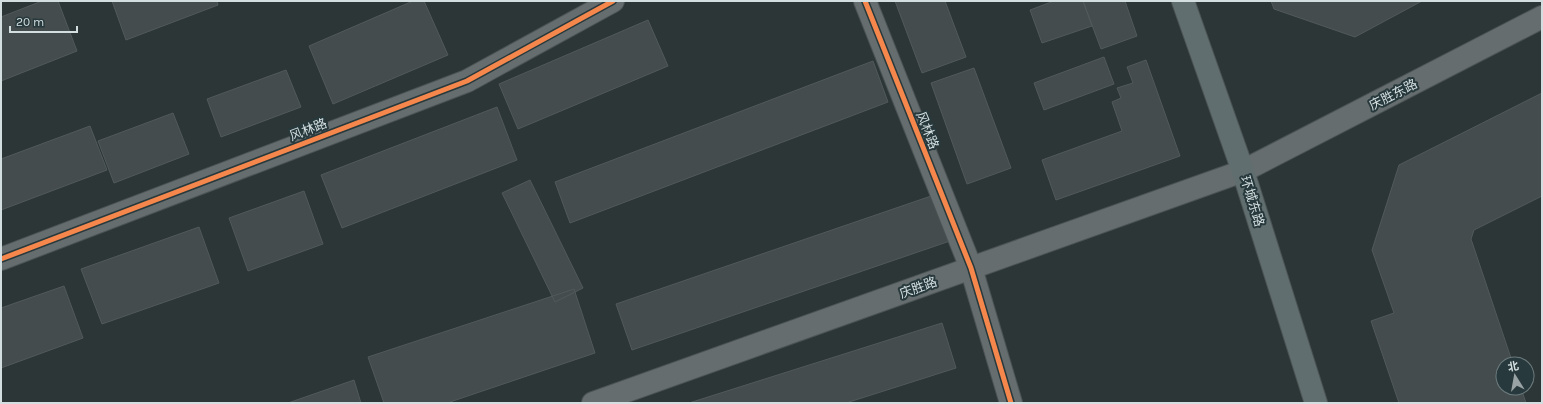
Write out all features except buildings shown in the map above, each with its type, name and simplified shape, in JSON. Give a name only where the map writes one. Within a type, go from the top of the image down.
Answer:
[{"type":"main road","name":"环城东路","points":[[1182,1],[1243,171],[1316,403]]},
{"type":"street","name":"风林路","points":[[1,259],[466,80],[613,1]]},
{"type":"street","name":"风林路","points":[[865,1],[971,268],[1011,403]]},
{"type":"street","name":"庆胜东路","points":[[1243,171],[1542,17]]},
{"type":"street","name":"庆胜路","points":[[593,403],[1243,171]]},
{"type":"cycle path","points":[[1,259],[467,81],[613,1]]},
{"type":"cycle path","points":[[865,1],[971,268],[1011,403]]}]
